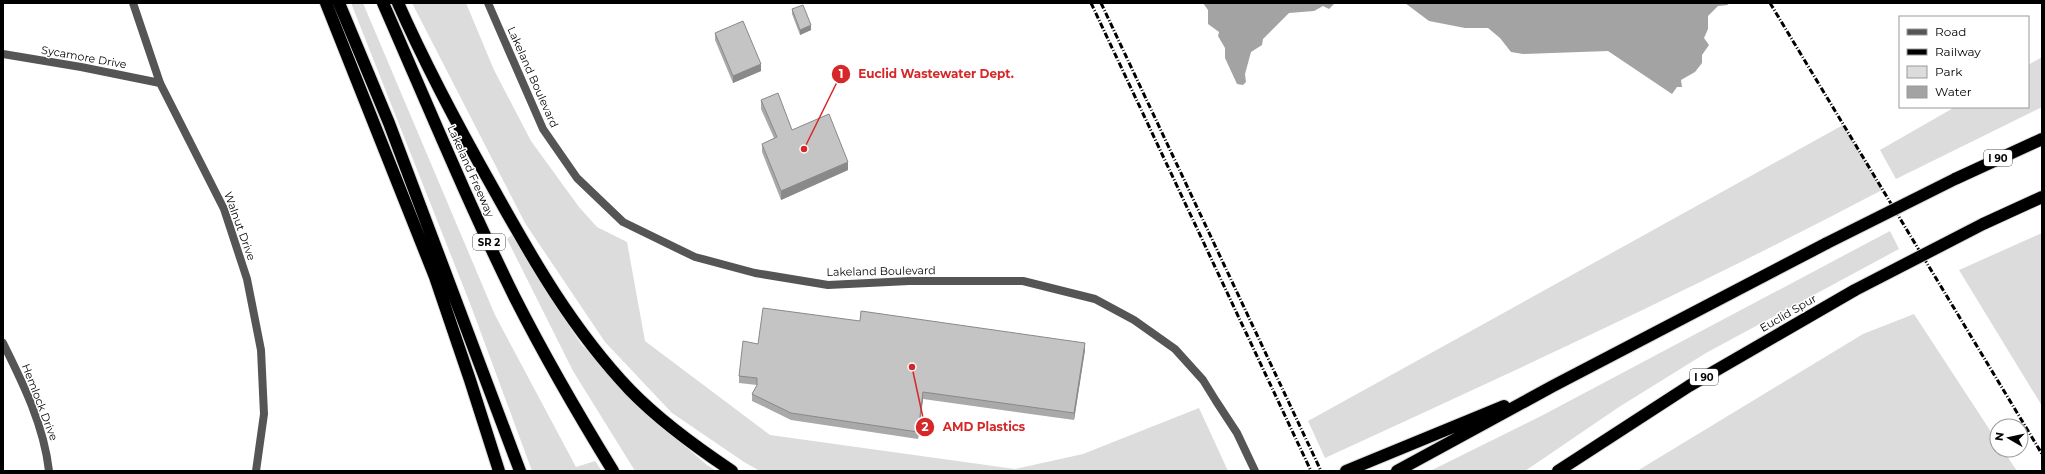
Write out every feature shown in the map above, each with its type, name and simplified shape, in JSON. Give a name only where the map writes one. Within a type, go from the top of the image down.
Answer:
[{"type":"highway","points":[[326,3],[432,271],[458,343],[498,471]]},
{"type":"highway","points":[[339,3],[390,123],[520,471]]},
{"type":"highway","name":"Lakeland Freeway","points":[[383,3],[515,298],[566,394],[613,471]]},
{"type":"highway","points":[[398,3],[445,100],[490,183],[549,286],[570,316],[609,366],[637,396],[680,433],[732,471]]},
{"type":"highway","name":"I 90","points":[[1396,471],[1553,386],[1827,243],[1955,179],[2042,139]]},
{"type":"highway","name":"Euclid Spur","points":[[1558,471],[1689,386],[1855,290],[1983,224],[2042,197]]},
{"type":"highway","points":[[1346,471],[1553,386]]},
{"type":"street","name":"Walnut Drive","points":[[133,3],[160,83],[224,209],[247,279],[261,350],[264,414],[256,471]]},
{"type":"street","name":"Lakeland Boulevard","points":[[488,3],[543,129],[577,178],[623,222],[695,257],[770,276],[828,285],[909,280],[1023,281],[1095,299],[1134,320],[1175,349],[1202,380],[1225,413],[1237,433],[1255,471]]},
{"type":"street","name":"Sycamore Drive","points":[[3,54],[81,66],[160,83]]},
{"type":"street","name":"Hemlock Drive","points":[[3,343],[24,384],[47,452],[49,471]]},
{"type":"green space","points":[[351,3],[363,3],[495,315],[576,467],[595,461],[602,471],[532,471],[471,306]]},
{"type":"green space","points":[[412,3],[466,3],[494,70],[531,141],[579,207],[597,227],[627,242],[645,341],[770,435],[1015,469],[1083,454],[1199,408],[1228,471],[760,471],[744,462],[672,413],[605,342],[525,223]]},
{"type":"green space","points":[[2042,57],[2042,107],[1896,179],[1880,150],[1953,108],[2029,108],[2029,64]]},
{"type":"green space","points":[[1843,125],[1882,190],[1675,294],[1535,361],[1325,458],[1308,421]]},
{"type":"green space","points":[[1890,231],[1899,249],[1706,353],[1619,407],[1525,471],[1430,471],[1543,415]]},
{"type":"green space","points":[[2042,233],[2042,406],[1959,270]]},
{"type":"green space","points":[[513,234],[538,278],[581,344],[644,411],[716,471],[635,471],[573,371],[507,239]]},
{"type":"green space","points":[[1914,314],[1989,429],[1989,458],[2008,458],[2017,471],[1637,471],[1863,334]]},
{"type":"water","points":[[1203,3],[1335,3],[1329,9],[1323,6],[1314,11],[1289,13],[1263,39],[1262,45],[1251,52],[1245,74],[1246,82],[1243,85],[1237,84],[1225,58],[1225,48],[1218,36],[1219,32],[1208,24],[1208,10]]},
{"type":"water","points":[[1405,3],[1727,3],[1728,5],[1718,6],[1708,16],[1708,29],[1704,38],[1709,45],[1702,55],[1702,63],[1695,72],[1681,80],[1682,87],[1677,87],[1672,94],[1608,51],[1523,54],[1511,52],[1500,38],[1488,28],[1465,28],[1429,21]]},
{"type":"building","points":[[803,5],[811,25],[800,30],[792,9]]},
{"type":"building","points":[[743,21],[761,64],[733,76],[715,33]]},
{"type":"building","points":[[778,93],[792,130],[829,114],[848,162],[781,191],[762,144],[777,137],[761,100]]},
{"type":"building","points":[[763,308],[860,321],[861,311],[1085,343],[1074,413],[923,392],[918,432],[791,413],[752,394],[757,385],[757,378],[739,376],[743,341],[758,344]]},
{"type":"railway","points":[[1091,3],[1311,471]]},
{"type":"railway","points":[[1101,3],[1321,471]]},
{"type":"railway","points":[[1770,3],[2042,454]]},
{"type":"place","name":"Euclid Wastewater Dept.","points":[[804,149]]},
{"type":"place","name":"AMD Plastics","points":[[912,367]]}]
